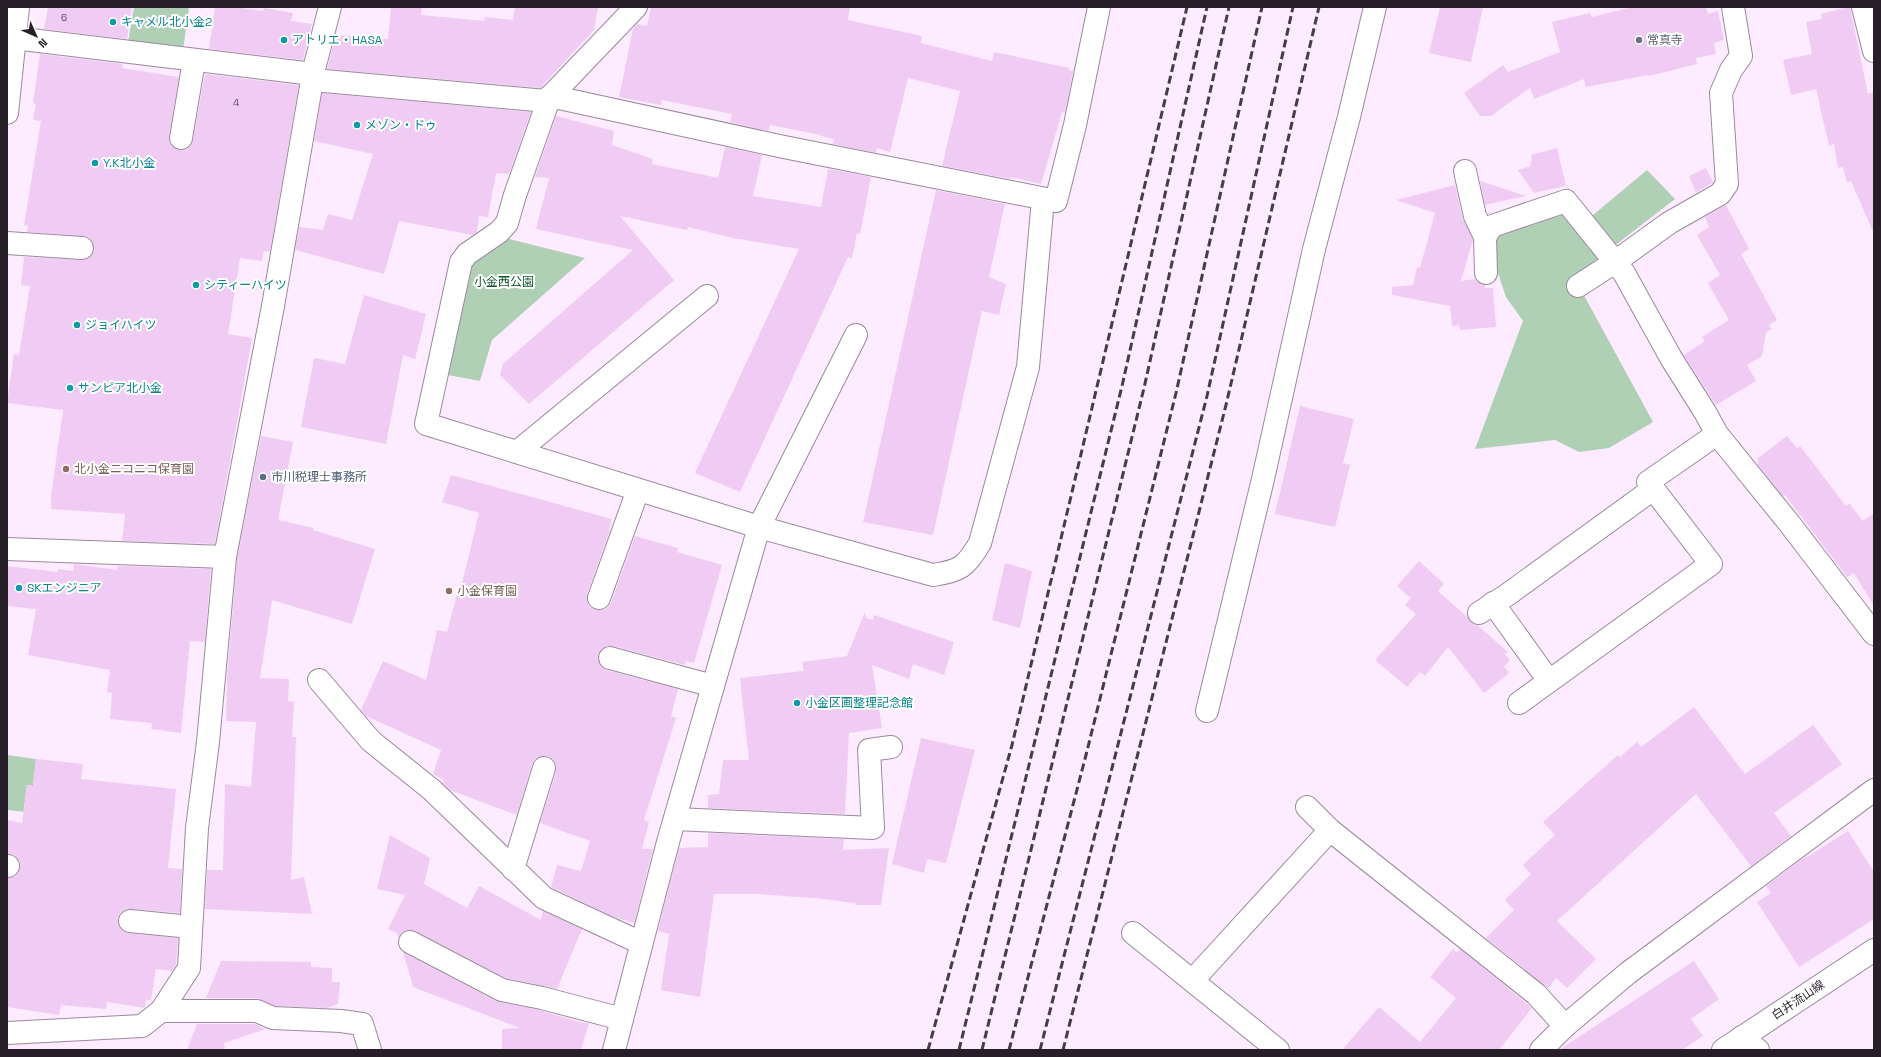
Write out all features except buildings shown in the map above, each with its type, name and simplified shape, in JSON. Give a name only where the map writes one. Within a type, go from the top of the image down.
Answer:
[{"type":"street","points":[[7,113],[18,7]]},
{"type":"street","points":[[7,1033],[142,1026],[161,1011],[189,968],[200,764],[225,557],[273,306],[313,77],[330,7]]},
{"type":"street","points":[[14,38],[313,77],[546,101],[636,7]]},
{"type":"street","points":[[550,96],[770,144],[1056,201],[1075,125],[1099,7]]},
{"type":"street","points":[[1207,711],[1263,479],[1314,249],[1349,117],[1375,7]]},
{"type":"street","points":[[1578,286],[1615,262],[1670,222],[1720,194],[1727,184],[1721,93],[1731,70],[1741,56],[1733,7]]},
{"type":"street","points":[[1863,7],[1874,51]]},
{"type":"street","points":[[181,138],[194,61]]},
{"type":"street","points":[[550,96],[515,195],[507,223],[499,232],[467,254],[461,262],[426,424],[759,527],[933,575],[953,572],[970,560],[980,543],[1028,367],[1043,199]]},
{"type":"street","points":[[1465,171],[1475,216],[1485,237],[1486,273]]},
{"type":"street","points":[[1485,237],[1492,226],[1566,201],[1624,274],[1671,358],[1717,434],[1873,628]]},
{"type":"street","points":[[7,243],[82,248]]},
{"type":"street","points":[[517,452],[707,296]]},
{"type":"street","points":[[614,1050],[641,943],[675,819],[759,527],[856,335]]},
{"type":"street","points":[[1519,703],[1711,564],[1648,482],[1717,434]]},
{"type":"street","points":[[1549,681],[1486,608],[1653,489]]},
{"type":"street","points":[[599,598],[638,490]]},
{"type":"street","points":[[7,549],[225,557]]},
{"type":"street","points":[[610,658],[713,686]]},
{"type":"street","points":[[319,680],[372,741],[432,790],[544,898],[641,943]]},
{"type":"street","points":[[675,819],[873,828],[869,750],[890,747]]},
{"type":"street","points":[[513,869],[544,768]]},
{"type":"street","points":[[1541,1050],[1565,1026],[1634,968],[1874,790]]},
{"type":"street","points":[[1306,807],[1330,830],[1536,994],[1565,1026]]},
{"type":"street","points":[[1193,980],[1330,830]]},
{"type":"street","points":[[130,921],[191,927]]},
{"type":"street","points":[[1133,934],[1193,980],[1278,1050]]},
{"type":"street","points":[[410,942],[502,990],[542,998],[622,1019]]},
{"type":"street","name":"白井流山線","points":[[1723,1050],[1750,1044],[1874,950]]},
{"type":"street","points":[[161,1011],[258,1011],[273,1018],[341,1021],[362,1024],[370,1050]]},
{"type":"green space","points":[[134,7],[189,7],[183,50],[128,42]]},
{"type":"green space","points":[[1647,170],[1675,199],[1574,277],[1653,422],[1609,448],[1579,452],[1555,440],[1475,449],[1523,321],[1506,297],[1497,270],[1496,236],[1560,214],[1593,215]]},
{"type":"green space","name":"小金西公園","points":[[505,238],[585,258],[492,340],[480,381],[448,375],[473,262]]},
{"type":"green space","points":[[7,755],[36,759],[33,786],[27,785],[24,808],[27,812],[7,810]]},
{"type":"railway","points":[[928,1050],[1012,745],[1187,7]]},
{"type":"railway","points":[[959,1050],[1122,386],[1207,7]]},
{"type":"railway","points":[[982,1050],[1144,388],[1229,7]]},
{"type":"railway","points":[[1009,1050],[1086,755],[1176,393],[1262,7]]},
{"type":"railway","points":[[1040,1050],[1207,396],[1293,7]]},
{"type":"railway","points":[[1063,1050],[1226,405],[1319,7]]},
{"type":"place","name":"キャメル北小金2","points":[[113,22]]},
{"type":"place","name":"アトリエ・HASA","points":[[284,40]]},
{"type":"place","name":"常真寺","points":[[1639,40]]},
{"type":"place","name":"メゾン・ドゥ","points":[[357,125]]},
{"type":"place","name":"Y.K北小金","points":[[95,163]]},
{"type":"place","name":"シティーハイツ","points":[[196,285]]},
{"type":"place","name":"ジョイハイツ","points":[[77,325]]},
{"type":"place","name":"サンピア北小金","points":[[70,388]]},
{"type":"place","name":"北小金ニコニコ保育園","points":[[66,469]]},
{"type":"place","name":"市川税理士事務所","points":[[263,477]]},
{"type":"place","name":"SKエンジニア","points":[[19,588]]},
{"type":"place","name":"小金保育園","points":[[449,591]]},
{"type":"place","name":"小金区画整理記念館","points":[[797,703]]}]
